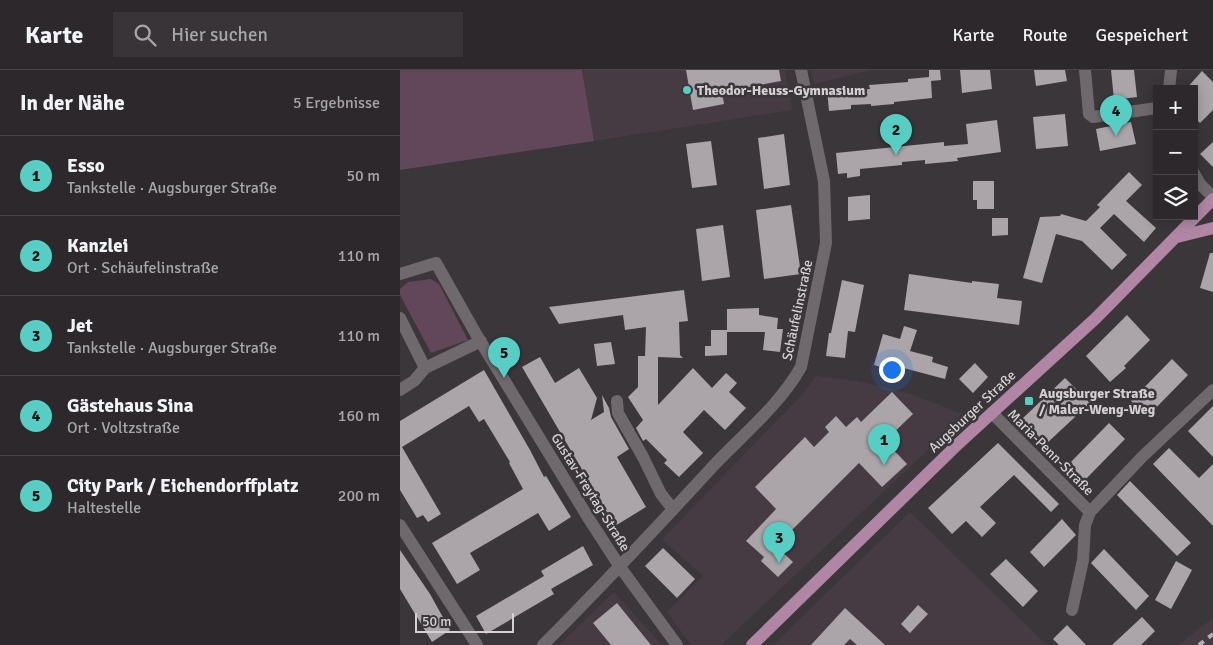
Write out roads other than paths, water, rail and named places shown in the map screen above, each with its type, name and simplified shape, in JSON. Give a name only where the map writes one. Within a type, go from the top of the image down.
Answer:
[{"type":"main road","name":"Augsburger Straße","points":[[752,645],[992,413],[1096,318],[1213,198]]},
{"type":"main road","points":[[1177,237],[1213,228]]},
{"type":"street","name":"Schäufelinstraße","points":[[543,645],[620,567],[778,400],[794,380],[801,367],[826,243],[824,181],[801,70]]},
{"type":"street","points":[[1085,70],[1089,114],[1093,117],[1153,109]]},
{"type":"street","points":[[1169,85],[1170,70]]},
{"type":"street","points":[[1195,175],[1200,184],[1213,198]]},
{"type":"street","name":"Gustav-Freytag-Straße","points":[[400,274],[436,263],[484,346],[620,567],[677,645]]},
{"type":"street","points":[[400,318],[425,368]]},
{"type":"street","points":[[400,390],[414,381],[425,368],[484,346]]},
{"type":"street","name":"Maria-Penn-Straße","points":[[1072,610],[1083,560],[1085,525],[1090,512],[1142,458],[1213,390]]},
{"type":"street","points":[[617,401],[618,413],[661,494],[673,509]]},
{"type":"street","name":"Maria-Penn-Straße","points":[[992,413],[1090,512]]},
{"type":"street","points":[[400,524],[478,645]]},
{"type":"railway","points":[[1199,645],[1213,634]]},
{"type":"place","name":"Theodor-Heuss-Gymnasium","points":[[687,90]]},
{"type":"place","name":"Gästehaus Sina","points":[[1116,136]]},
{"type":"place","name":"Kanzlei","points":[[896,155]]},
{"type":"place","name":"City Park / Eichendorffplatz","points":[[504,378]]},
{"type":"place","name":"Augsburger Straße / Maler-Weng-Weg","points":[[1029,401]]},
{"type":"place","name":"Esso","points":[[884,465]]},
{"type":"place","name":"Jet","points":[[779,563]]}]
